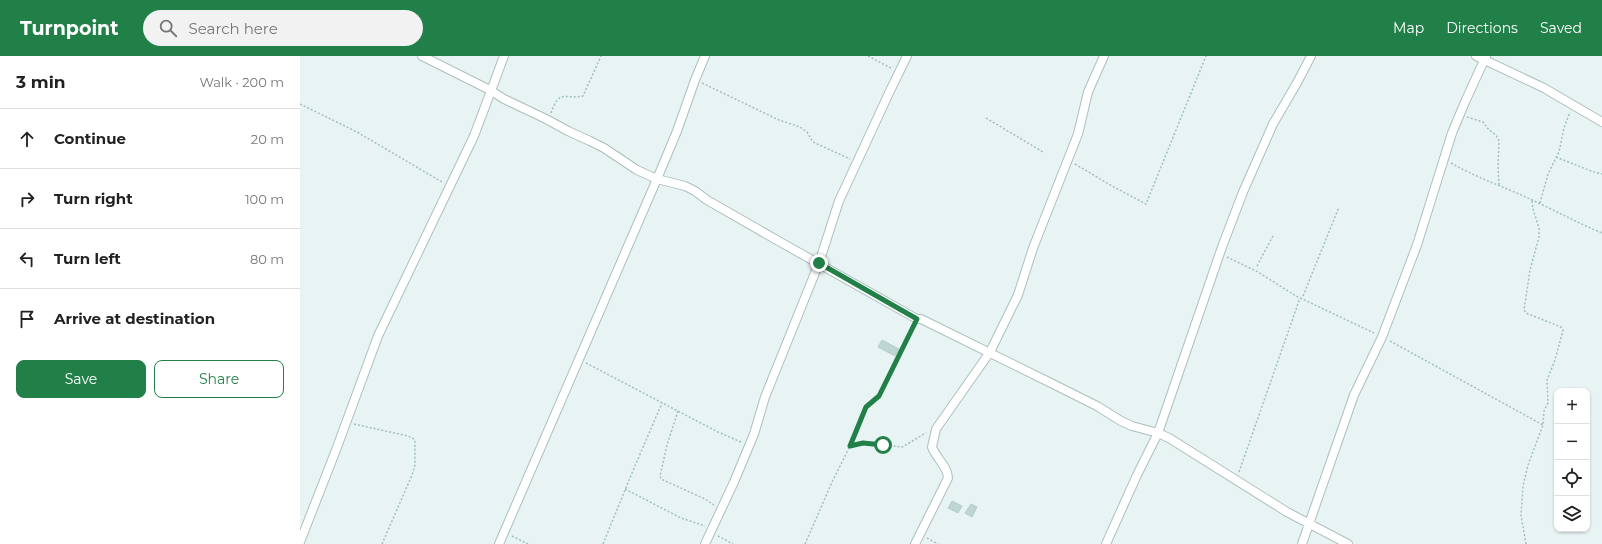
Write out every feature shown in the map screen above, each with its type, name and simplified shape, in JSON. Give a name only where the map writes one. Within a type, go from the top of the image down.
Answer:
[{"type":"street","points":[[422,56],[490,90],[504,99],[604,148],[637,170],[657,179],[685,186],[706,200],[917,319],[921,319],[990,352],[1097,406],[1121,421],[1132,426],[1158,433],[1179,444],[1309,524],[1348,544]]},
{"type":"street","points":[[300,542],[347,422],[378,336],[474,136],[504,56]]},
{"type":"street","points":[[499,544],[657,179],[705,56]]},
{"type":"street","points":[[705,544],[749,446],[765,397],[819,263],[839,201],[907,56]]},
{"type":"street","points":[[915,544],[948,478],[946,469],[940,463],[932,447],[936,430],[990,352],[1013,307],[1022,285],[1033,248],[1078,134],[1088,92],[1104,56]]},
{"type":"street","points":[[1106,544],[1158,433],[1243,192],[1273,124],[1298,81],[1310,56]]},
{"type":"street","points":[[1476,56],[1485,58],[1544,88],[1602,122]]},
{"type":"street","points":[[1302,544],[1354,395],[1382,337],[1417,244],[1459,115],[1485,58]]},
{"type":"path","points":[[549,120],[556,100],[560,97],[581,97],[584,95],[601,56]]},
{"type":"path","points":[[868,56],[896,71]]},
{"type":"path","points":[[1073,163],[1146,204],[1206,56]]},
{"type":"path","points":[[695,80],[779,120],[800,127],[807,132],[813,142],[857,163]]},
{"type":"path","points":[[300,104],[357,132],[449,186]]},
{"type":"path","points":[[1540,204],[1548,174],[1559,152],[1564,128],[1573,105]]},
{"type":"path","points":[[1459,115],[1483,122],[1489,130],[1496,135],[1500,145],[1498,166],[1499,185]]},
{"type":"path","points":[[986,118],[1044,152]]},
{"type":"path","points":[[1556,157],[1602,174]]},
{"type":"path","points":[[1444,159],[1488,182],[1499,185],[1602,233]]},
{"type":"path","points":[[1526,544],[1521,515],[1521,503],[1528,465],[1543,425],[1544,411],[1548,403],[1547,380],[1555,360],[1563,330],[1561,327],[1526,313],[1524,310],[1530,270],[1538,237],[1538,221],[1533,209],[1532,200]]},
{"type":"path","points":[[1303,296],[1339,207]]},
{"type":"path","points":[[1257,266],[1274,234]]},
{"type":"path","points":[[1220,254],[1258,272],[1300,298],[1382,337],[1543,425]]},
{"type":"path","points":[[1236,480],[1300,298]]},
{"type":"path","points":[[805,544],[833,480],[850,446],[866,407],[879,396],[917,319]]},
{"type":"path","points":[[579,359],[662,404],[749,446]]},
{"type":"path","points":[[603,544],[662,404]]},
{"type":"path","points":[[678,412],[667,445],[660,479],[705,499],[721,510]]},
{"type":"path","points":[[347,422],[408,436],[414,440],[414,465],[412,476],[382,544]]},
{"type":"path","points":[[850,446],[863,443],[902,447],[927,432]]},
{"type":"path","points":[[625,489],[681,518],[711,530],[733,544]]},
{"type":"path","points":[[504,532],[528,544]]},
{"type":"path","points":[[920,534],[938,544]]},
{"type":"building","points":[[882,340],[899,349],[895,356],[878,347]]},
{"type":"building","points":[[952,501],[962,506],[958,513],[948,508]]},
{"type":"building","points":[[971,504],[977,507],[972,517],[965,513]]},
{"type":"route","points":[[819,263],[917,319],[879,396],[866,407],[850,446],[863,443],[883,445]]}]
